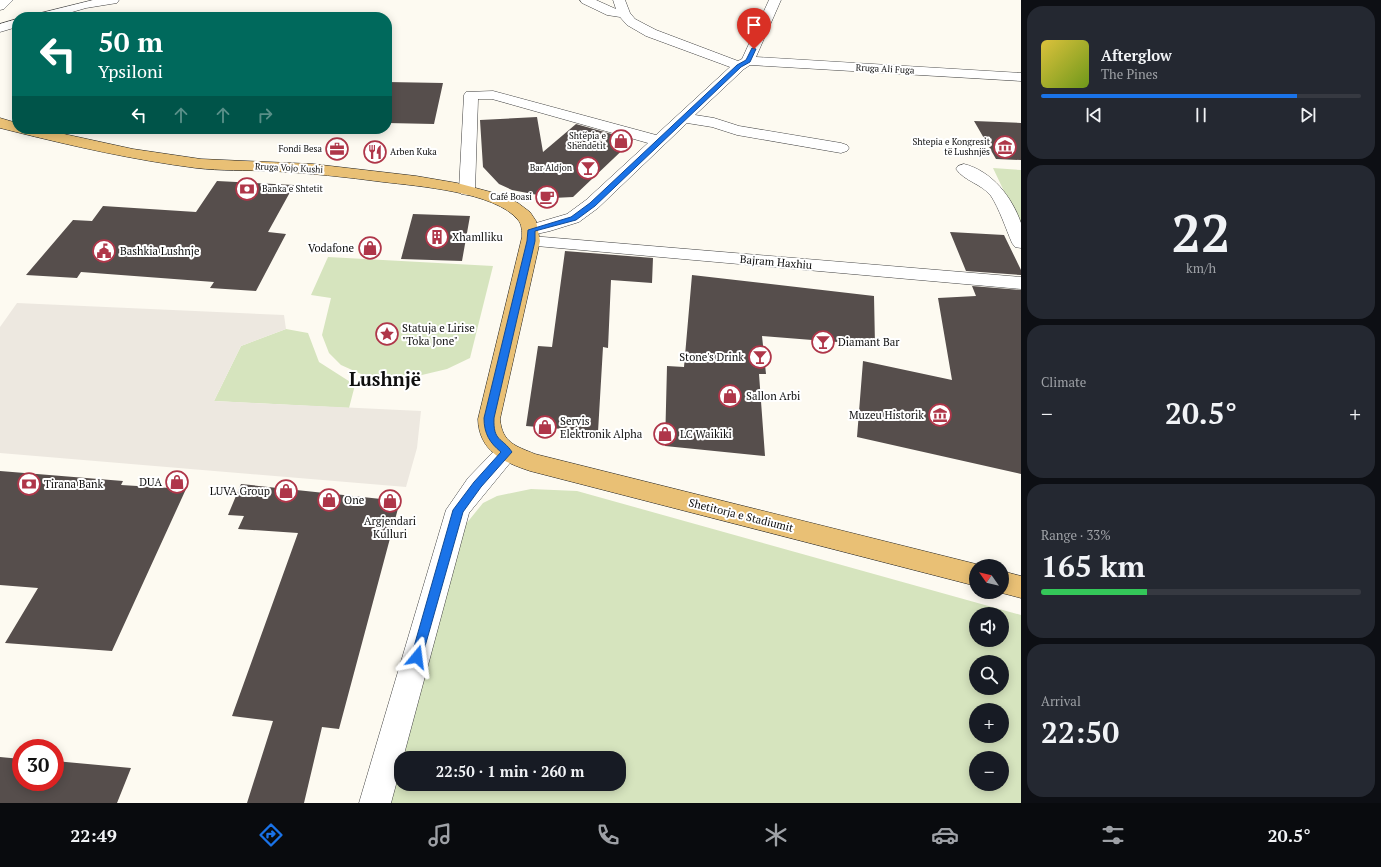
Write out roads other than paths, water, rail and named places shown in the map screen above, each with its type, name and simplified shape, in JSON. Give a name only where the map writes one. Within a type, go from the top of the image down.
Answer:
[{"type":"main road","points":[[0,123],[12,127]]},
{"type":"main road","name":"Rruga Vojo Kushi","points":[[42,134],[88,146],[204,165],[271,166],[354,173],[430,182],[467,190],[509,205],[524,216],[531,235]]},
{"type":"main road","points":[[507,452],[495,442],[489,430],[489,418],[531,235]]},
{"type":"main road","name":"Shetitorja e Stadiumit","points":[[507,452],[530,462],[969,573]]},
{"type":"main road","points":[[1009,584],[1021,587]]},
{"type":"street","points":[[0,6],[7,0]]},
{"type":"street","points":[[59,12],[85,5],[113,0]]},
{"type":"street","points":[[586,0],[611,12],[624,14],[619,0]]},
{"type":"street","points":[[531,235],[550,226],[573,218],[592,204],[744,64],[775,0]]},
{"type":"street","name":"Rruga Ali Fuga","points":[[624,14],[631,22],[651,33],[744,64],[1021,77]]},
{"type":"street","points":[[0,28],[12,24]]},
{"type":"street","points":[[467,190],[470,95],[493,96],[660,141]]},
{"type":"street","points":[[685,118],[714,123],[737,130],[841,148]]},
{"type":"street","points":[[964,169],[984,181],[998,194],[1021,243]]},
{"type":"street","name":"Bajram Haxhiu","points":[[531,235],[1021,283]]},
{"type":"street","points":[[375,803],[458,510],[507,452]]},
{"type":"place","name":"Shtëpia e Shëndetit","points":[[621,141]]},
{"type":"place","name":"Shtepia e Kongresit të Lushnjës","points":[[1005,147]]},
{"type":"place","name":"Fondi Besa","points":[[337,149]]},
{"type":"place","name":"Arben Kuka","points":[[375,152]]},
{"type":"place","name":"Bar Aldjon","points":[[588,168]]},
{"type":"place","name":"Banka e Shtetit","points":[[247,189]]},
{"type":"place","name":"Café Boasi","points":[[547,197]]},
{"type":"place","name":"Xhamlliku","points":[[437,237]]},
{"type":"place","name":"Vodafone","points":[[370,248]]},
{"type":"place","name":"Bashkia Lushnje","points":[[104,251]]},
{"type":"place","name":"Statuja e Lirise \"Toka Jone\"","points":[[387,334]]},
{"type":"place","name":"Diamant Bar","points":[[823,342]]},
{"type":"place","name":"Stone's Drink","points":[[760,357]]},
{"type":"place","name":"Sallon Arbi","points":[[730,396]]},
{"type":"place","name":"Muzeu Historik","points":[[940,415]]},
{"type":"place","name":"Servis Elektronik Alpha","points":[[545,427]]},
{"type":"place","name":"LC Waikiki","points":[[665,434]]},
{"type":"place","name":"DUA","points":[[177,482]]},
{"type":"place","name":"Tirana Bank","points":[[29,484]]},
{"type":"place","name":"LUVA Group","points":[[286,491]]},
{"type":"place","name":"One","points":[[329,500]]},
{"type":"place","name":"Argjendari Kulluri","points":[[390,501]]},
{"type":"district","name":"Lushnjë","points":[[385,379]]}]
